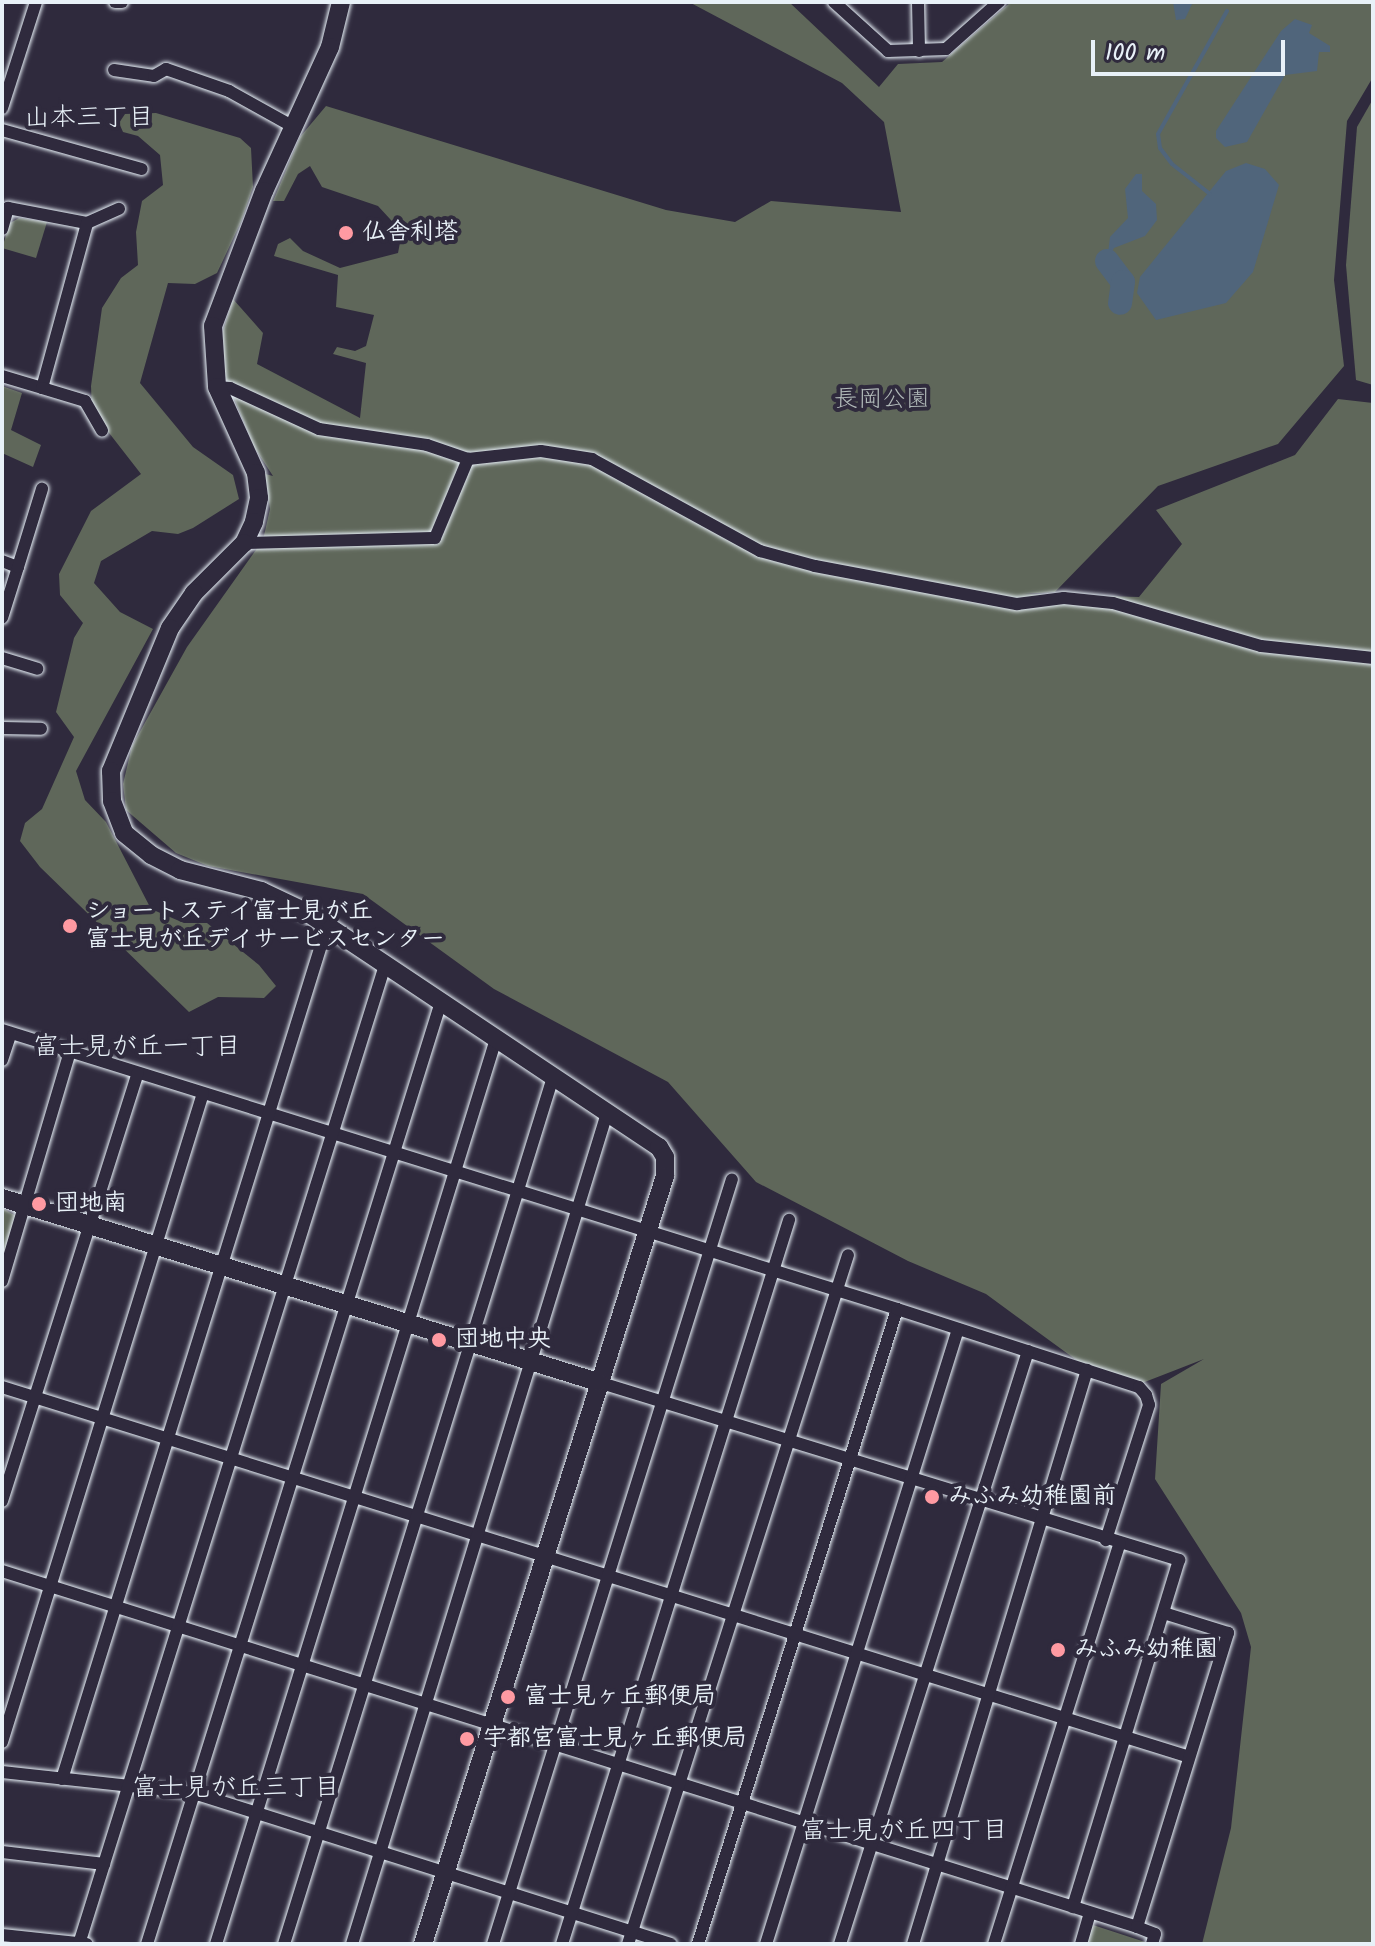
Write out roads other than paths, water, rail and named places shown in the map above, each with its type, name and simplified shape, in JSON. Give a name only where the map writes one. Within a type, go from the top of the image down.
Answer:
[{"type":"street","points":[[2,108],[36,2]]},
{"type":"street","points":[[115,2],[122,2]]},
{"type":"street","points":[[341,2],[330,47],[292,126],[213,326],[217,387],[256,473],[259,498],[244,543],[194,593],[163,642],[111,771],[112,801],[124,833],[151,855],[180,870],[261,891],[327,926],[607,1113],[665,1157],[665,1176],[423,1944]]},
{"type":"street","points":[[834,2],[888,51],[946,49],[999,2]]},
{"type":"street","points":[[918,2],[919,51]]},
{"type":"street","points":[[114,70],[154,76],[166,69],[229,91],[292,126]]},
{"type":"street","points":[[2,130],[142,169]]},
{"type":"street","points":[[2,229],[8,208],[87,223],[119,209]]},
{"type":"street","points":[[42,388],[87,223]]},
{"type":"street","points":[[2,376],[85,401],[102,430]]},
{"type":"street","points":[[217,387],[230,388],[319,429],[427,445],[468,459],[541,451],[592,459],[760,551],[815,566],[1017,604],[1064,598],[1113,603],[1261,646],[1373,658]]},
{"type":"street","points":[[244,543],[435,538],[468,459]]},
{"type":"street","points":[[2,618],[42,489]]},
{"type":"street","points":[[2,561],[18,567]]},
{"type":"street","points":[[2,658],[37,669]]},
{"type":"street","points":[[2,728],[41,729]]},
{"type":"street","points":[[62,1779],[327,926]]},
{"type":"street","points":[[79,1944],[181,1627],[385,965]]},
{"type":"street","points":[[147,1944],[441,1002]]},
{"type":"street","points":[[2,1060],[6,1031],[1139,1387],[1149,1405],[1106,1540]]},
{"type":"street","points":[[216,1944],[496,1039]]},
{"type":"street","points":[[2,1281],[70,1051]]},
{"type":"street","points":[[2,1501],[138,1073]]},
{"type":"street","points":[[284,1944],[420,1517],[553,1077]]},
{"type":"street","points":[[2,1742],[203,1093]]},
{"type":"street","points":[[352,1944],[534,1362],[607,1113]]},
{"type":"street","points":[[493,1944],[732,1179]]},
{"type":"street","points":[[2,1198],[978,1503],[1179,1560],[1167,1614],[1073,1907]]},
{"type":"street","points":[[562,1944],[789,1220]]},
{"type":"street","points":[[630,1938],[848,1255]]},
{"type":"street","points":[[698,1944],[897,1309]]},
{"type":"street","points":[[766,1944],[913,1482],[958,1329]]},
{"type":"street","points":[[840,1944],[923,1674],[1028,1351]]},
{"type":"street","points":[[913,1944],[1044,1522],[1087,1370]]},
{"type":"street","points":[[2,1387],[1189,1757]]},
{"type":"street","points":[[994,1944],[1120,1543]]},
{"type":"street","points":[[2,1571],[1137,1927],[1155,1934],[1152,1944]]},
{"type":"street","points":[[1137,1927],[1228,1633],[1167,1614]]},
{"type":"street","points":[[2,1772],[194,1793],[572,1913],[630,1938],[671,1944]]},
{"type":"street","points":[[2,1852],[104,1864]]},
{"type":"street","points":[[1081,1944],[1090,1913]]},
{"type":"street","points":[[2,1935],[87,1944]]},
{"type":"water","points":[[1173,2],[1193,2],[1185,19],[1176,20]]},
{"type":"water","points":[[1295,19],[1312,25],[1309,33],[1330,46],[1330,52],[1319,52],[1317,71],[1285,75],[1247,142],[1225,147],[1216,138],[1216,131],[1281,31]]},
{"type":"water","points":[[1246,163],[1265,169],[1279,185],[1253,272],[1226,303],[1156,320],[1137,293],[1140,277],[1226,171]]},
{"type":"water","points":[[1136,174],[1142,174],[1142,191],[1156,204],[1157,220],[1145,236],[1114,248],[1107,261],[1110,237],[1128,218],[1125,189]]},
{"type":"waterway","points":[[1210,194],[1172,164],[1160,148],[1158,134],[1227,11]]},
{"type":"waterway","points":[[1107,261],[1123,282],[1120,303]]},
{"type":"place","name":"仏舎利塔","points":[[346,233]]},
{"type":"place","name":"ショートステイ富士見が丘 富士見が丘デイサービスセンター","points":[[70,926]]},
{"type":"place","name":"団地南","points":[[39,1204]]},
{"type":"place","name":"団地中央","points":[[439,1340]]},
{"type":"place","name":"みふみ幼稚園前","points":[[932,1497]]},
{"type":"place","name":"みふみ幼稚園","points":[[1058,1650]]},
{"type":"place","name":"富士見ヶ丘郵便局","points":[[508,1697]]},
{"type":"place","name":"宇都宮富士見ヶ丘郵便局","points":[[467,1739]]},
{"type":"district","name":"山本三丁目","points":[[89,119]]},
{"type":"district","name":"富士見が丘一丁目","points":[[137,1048]]},
{"type":"district","name":"富士見が丘三丁目","points":[[236,1789]]},
{"type":"district","name":"富士見が丘四丁目","points":[[904,1832]]},
{"type":"park label","name":"長岡公園","points":[[882,400]]}]
